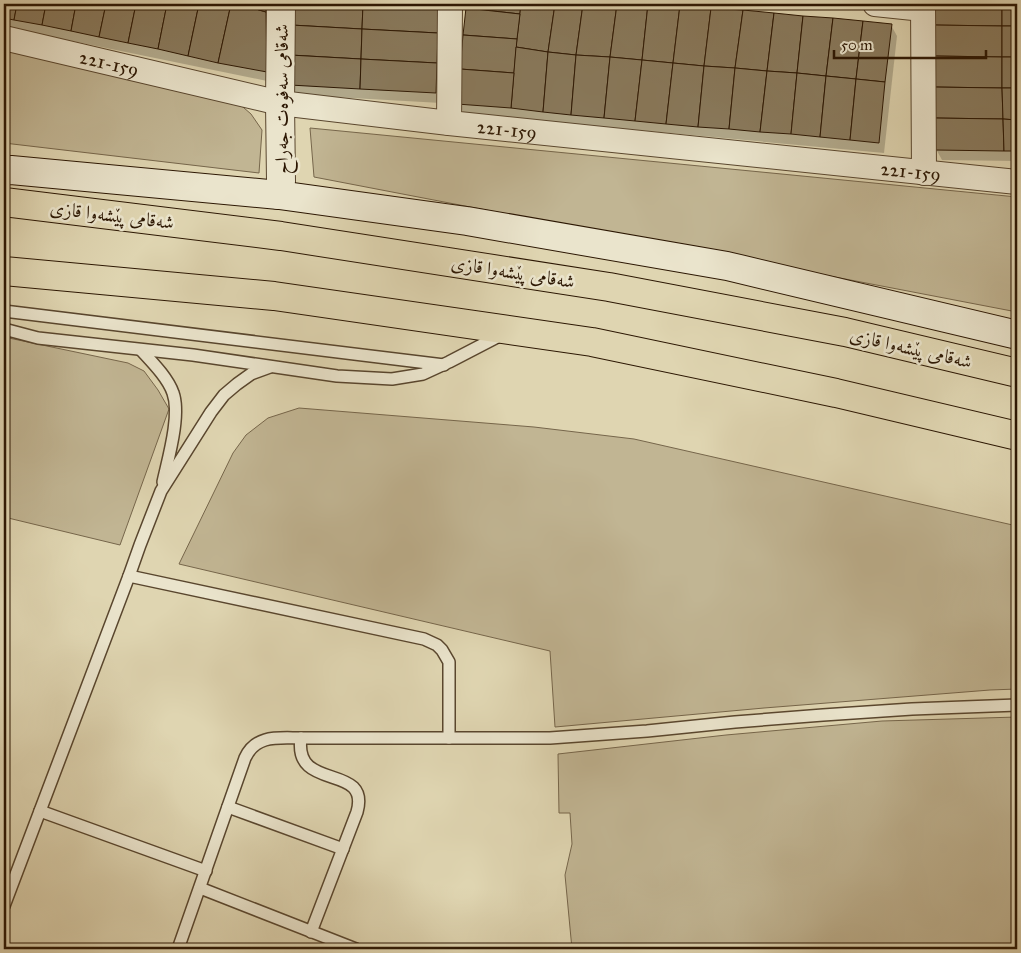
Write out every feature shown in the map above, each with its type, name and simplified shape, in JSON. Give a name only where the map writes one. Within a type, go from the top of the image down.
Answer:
[{"type":"highway","name":"شەقامی پێشەوا قازی","points":[[4,202],[281,236],[609,287],[845,332],[1017,373]]},
{"type":"highway","points":[[4,271],[274,296],[602,344],[836,394],[1017,436]]},
{"type":"main road","name":"شەقامی سەفوەت جەراح","points":[[279,195],[281,181],[281,4]]},
{"type":"main road","points":[[4,171],[11,170],[279,195],[467,220],[727,266],[1017,335]]},
{"type":"street","points":[[449,123],[450,4]]},
{"type":"street","points":[[876,4],[923,6],[924,173]]},
{"type":"street","name":"221-159","points":[[4,38],[280,103],[449,123],[1017,182]]},
{"type":"lane","points":[[4,311],[445,365]]},
{"type":"lane","points":[[4,329],[38,338],[193,355],[337,376],[392,379],[423,374],[445,365],[508,330]]},
{"type":"lane","points":[[141,350],[167,381],[174,394],[176,407],[176,421],[162,491]]},
{"type":"lane","points":[[4,906],[162,491],[211,412],[224,395],[251,374],[270,366]]},
{"type":"lane","points":[[130,576],[424,639],[437,645],[449,662],[449,738]]},
{"type":"lane","points":[[178,949],[248,752],[259,742],[301,738],[550,738],[647,732],[823,715],[1017,705]]},
{"type":"lane","points":[[301,738],[301,757],[305,764],[312,769],[346,782],[352,786],[358,798],[358,806],[343,849],[311,932]]},
{"type":"lane","points":[[228,808],[343,849]]},
{"type":"lane","points":[[40,811],[206,871]]},
{"type":"lane","points":[[200,888],[356,949]]},
{"type":"shaded area","points":[[4,48],[236,101],[251,114],[262,130],[259,173],[4,143]]},
{"type":"shaded area","points":[[310,128],[1017,197],[1017,312],[314,177]]},
{"type":"shaded area","points":[[4,337],[128,363],[144,371],[169,409],[120,545],[4,517]]},
{"type":"shaded area","points":[[299,408],[534,427],[634,439],[1017,526],[1017,689],[764,708],[555,727],[550,651],[179,564],[233,453],[246,435],[268,418]]},
{"type":"shaded area","points":[[1017,717],[1017,949],[572,949],[565,875],[572,844],[570,813],[559,813],[558,754],[726,735],[882,721]]},
{"type":"building","points":[[4,4],[17,4],[14,20],[4,18]]},
{"type":"building","points":[[17,4],[46,4],[42,25],[14,20]]},
{"type":"building","points":[[46,4],[76,4],[71,31],[42,25]]},
{"type":"building","points":[[76,4],[106,4],[99,37],[71,31]]},
{"type":"building","points":[[106,4],[136,4],[128,43],[99,37]]},
{"type":"building","points":[[136,4],[167,4],[158,49],[128,43]]},
{"type":"building","points":[[167,4],[199,4],[188,56],[158,49]]},
{"type":"building","points":[[199,4],[231,4],[218,63],[188,56]]},
{"type":"building","points":[[231,4],[239,4],[266,12],[267,72],[218,63]]},
{"type":"building","points":[[239,4],[266,4],[266,12]]},
{"type":"building","points":[[292,4],[363,4],[362,29],[291,25]]},
{"type":"building","points":[[363,4],[439,4],[438,33],[362,29]]},
{"type":"building","points":[[466,4],[521,4],[520,14],[466,8]]},
{"type":"building","points":[[521,4],[555,4],[548,52],[516,47]]},
{"type":"building","points":[[555,4],[583,4],[576,55],[548,52]]},
{"type":"building","points":[[583,4],[617,4],[610,57],[576,55]]},
{"type":"building","points":[[617,4],[648,4],[642,60],[610,57]]},
{"type":"building","points":[[648,4],[680,5],[673,63],[642,60]]},
{"type":"building","points":[[934,4],[1002,4],[1002,26],[933,25]]},
{"type":"building","points":[[1002,4],[1017,4],[1017,26],[1002,26]]},
{"type":"building","points":[[680,5],[711,8],[704,66],[673,63]]},
{"type":"building","points":[[466,8],[520,14],[517,39],[463,35]]},
{"type":"building","points":[[711,8],[743,10],[735,68],[704,66]]},
{"type":"building","points":[[743,10],[774,13],[767,71],[735,68]]},
{"type":"building","points":[[774,13],[803,16],[797,73],[767,71]]},
{"type":"building","points":[[803,16],[833,18],[826,76],[797,73]]},
{"type":"building","points":[[833,18],[863,21],[856,79],[826,76]]},
{"type":"building","points":[[863,21],[892,24],[885,82],[856,79]]},
{"type":"building","points":[[291,25],[362,29],[361,59],[290,55]]},
{"type":"building","points":[[933,25],[1002,26],[1002,57],[933,56]]},
{"type":"building","points":[[1002,26],[1017,26],[1017,57],[1002,57]]},
{"type":"building","points":[[362,29],[438,33],[437,63],[361,59]]},
{"type":"building","points":[[463,35],[517,39],[514,73],[460,69]]},
{"type":"building","points":[[516,47],[548,52],[543,112],[511,108]]},
{"type":"building","points":[[548,52],[576,55],[571,115],[543,112]]},
{"type":"building","points":[[290,55],[361,59],[360,89],[290,85]]},
{"type":"building","points":[[576,55],[610,57],[604,118],[571,115]]},
{"type":"building","points":[[933,56],[1002,57],[1002,88],[933,87]]},
{"type":"building","points":[[610,57],[642,60],[635,121],[604,118]]},
{"type":"building","points":[[1002,57],[1017,57],[1017,88],[1002,88]]},
{"type":"building","points":[[361,59],[437,63],[436,93],[360,89]]},
{"type":"building","points":[[642,60],[673,63],[666,124],[635,121]]},
{"type":"building","points":[[673,63],[704,66],[698,127],[666,124]]},
{"type":"building","points":[[704,66],[735,68],[729,129],[698,127]]},
{"type":"building","points":[[735,68],[767,71],[760,132],[729,129]]},
{"type":"building","points":[[460,69],[514,73],[511,108],[457,104]]},
{"type":"building","points":[[767,71],[797,73],[791,134],[760,132]]},
{"type":"building","points":[[797,73],[826,76],[820,137],[791,134]]},
{"type":"building","points":[[826,76],[856,79],[850,140],[820,137]]},
{"type":"building","points":[[856,79],[885,82],[879,143],[850,140]]},
{"type":"building","points":[[933,87],[1002,88],[1003,119],[934,118]]},
{"type":"building","points":[[1002,88],[1017,88],[1017,120],[1003,119]]},
{"type":"building","points":[[934,118],[1003,119],[1004,151],[935,150]]},
{"type":"building","points":[[1003,119],[1017,120],[1017,151],[1004,151]]}]
